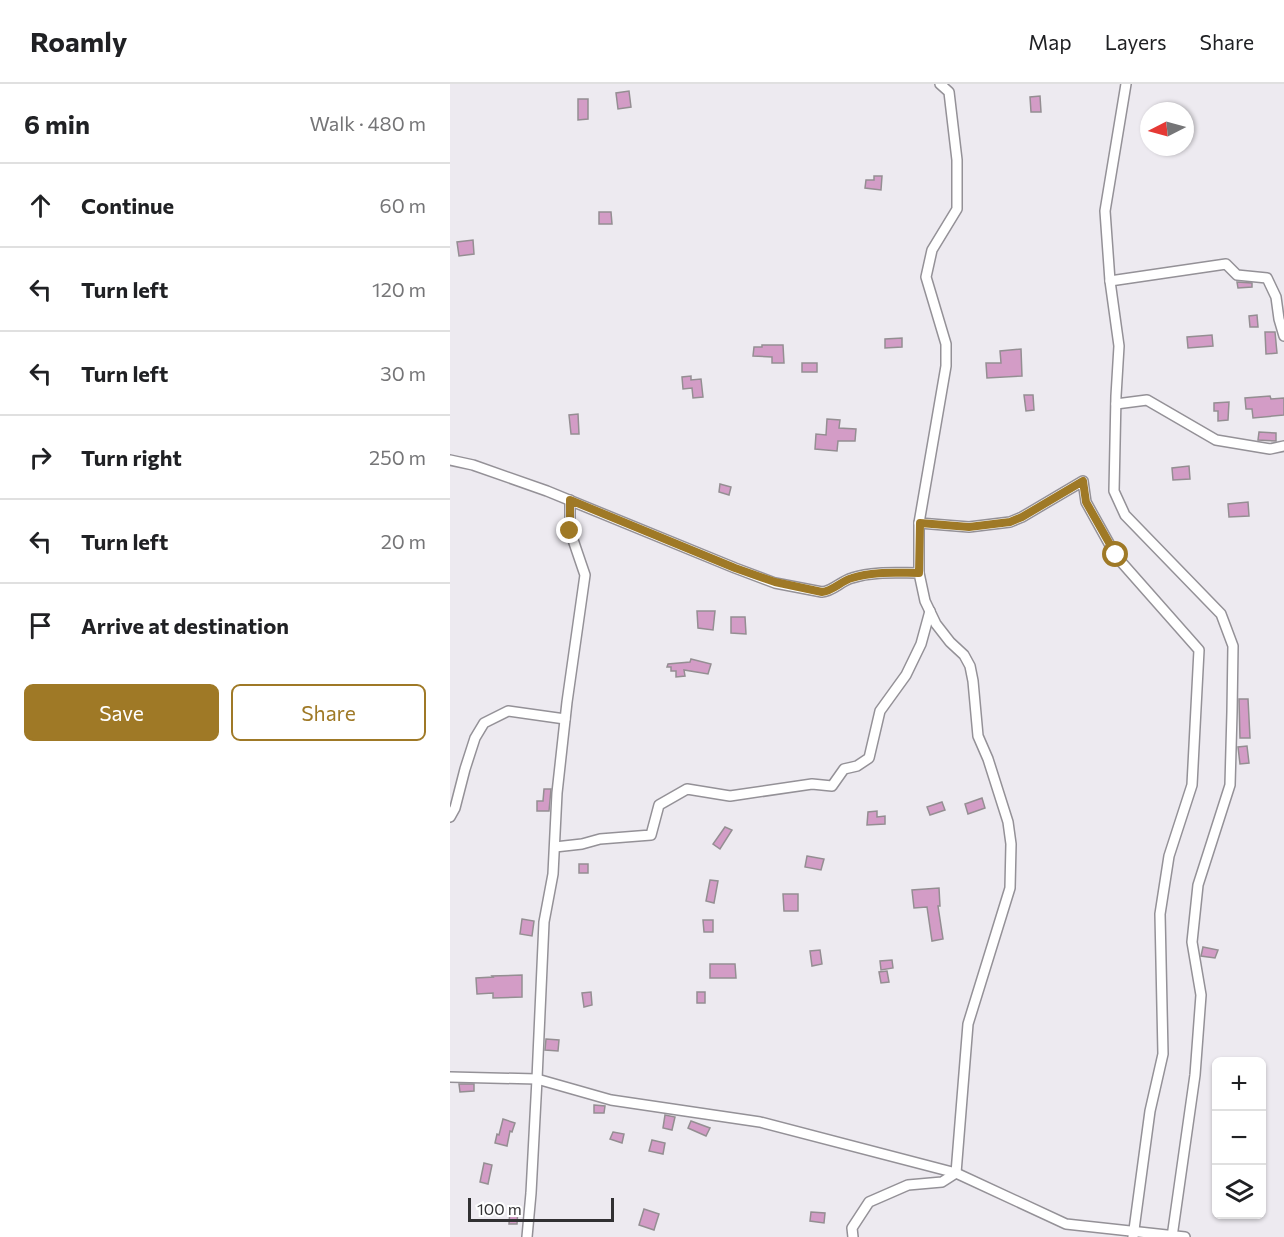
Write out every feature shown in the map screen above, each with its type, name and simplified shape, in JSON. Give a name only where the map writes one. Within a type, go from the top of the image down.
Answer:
[{"type":"street","points":[[940,84],[949,92],[957,160],[957,209],[932,250],[926,277],[946,344],[946,366],[920,523],[919,573],[925,601],[936,624],[964,655],[970,666],[978,736],[988,759],[1008,822],[1011,844],[1010,888],[968,1024],[956,1173]]},
{"type":"street","points":[[1126,84],[1105,211],[1110,281],[1119,346],[1114,491],[1125,515],[1221,614],[1233,646],[1230,785],[1198,885],[1192,942],[1201,995],[1195,1075],[1172,1236]]},
{"type":"street","points":[[1110,281],[1226,264],[1237,275],[1267,278],[1276,297],[1284,336]]},
{"type":"street","points":[[1116,404],[1147,400],[1216,440],[1270,449],[1284,446]]},
{"type":"street","points":[[450,460],[473,465],[570,500],[735,568],[787,585],[828,592],[849,579],[865,574],[919,573]]},
{"type":"street","points":[[920,523],[969,527],[1010,522],[1083,481],[1086,502],[1116,555],[1199,650],[1192,786],[1169,856],[1160,914],[1163,1054],[1150,1111],[1134,1234]]},
{"type":"street","points":[[527,1237],[544,922],[554,874],[557,793],[585,575],[570,531],[570,500]]},
{"type":"street","points":[[555,847],[600,839],[651,835],[659,805],[687,789],[730,796],[812,784],[832,786],[844,769],[857,766],[869,758],[880,711],[906,675],[921,644],[930,611]]},
{"type":"street","points":[[450,817],[475,738],[484,723],[508,711],[565,719]]},
{"type":"street","points":[[450,1077],[537,1079],[611,1100],[760,1122],[956,1173],[1066,1224],[1134,1234],[1185,1237]]},
{"type":"street","points":[[853,1237],[852,1228],[869,1202],[908,1185],[942,1182],[956,1173]]},
{"type":"building","points":[[629,91],[631,107],[618,109],[616,93]]},
{"type":"building","points":[[1040,96],[1041,112],[1031,112],[1030,97]]},
{"type":"building","points":[[578,99],[588,99],[588,119],[578,120]]},
{"type":"building","points":[[874,176],[882,176],[881,190],[865,188],[866,180],[874,180]]},
{"type":"building","points":[[599,212],[611,212],[612,224],[599,224]]},
{"type":"building","points":[[473,240],[474,254],[459,256],[457,242]]},
{"type":"building","points":[[1237,282],[1252,283],[1252,287],[1238,288]]},
{"type":"building","points":[[1257,315],[1258,327],[1250,327],[1249,316]]},
{"type":"building","points":[[1265,332],[1275,332],[1277,353],[1266,354]]},
{"type":"building","points":[[1212,335],[1213,346],[1188,348],[1187,337]]},
{"type":"building","points":[[902,338],[902,347],[885,348],[885,339]]},
{"type":"building","points":[[762,345],[783,345],[784,363],[772,363],[772,357],[753,356],[754,347],[762,347]]},
{"type":"building","points":[[1021,349],[1022,376],[987,378],[986,363],[1001,363],[1000,351]]},
{"type":"building","points":[[802,363],[817,363],[817,372],[802,372]]},
{"type":"building","points":[[691,376],[691,380],[701,379],[703,397],[693,398],[692,388],[683,389],[682,377]]},
{"type":"building","points":[[1024,395],[1033,395],[1034,410],[1026,411]]},
{"type":"building","points":[[1270,396],[1271,399],[1284,398],[1284,415],[1253,418],[1252,409],[1246,409],[1245,398]]},
{"type":"building","points":[[1229,402],[1228,420],[1218,421],[1218,411],[1214,411],[1214,403]]},
{"type":"building","points":[[578,414],[579,434],[571,434],[569,415]]},
{"type":"building","points":[[827,419],[840,420],[839,428],[856,429],[855,441],[838,441],[837,451],[815,449],[816,434],[826,435]]},
{"type":"building","points":[[1259,432],[1276,433],[1276,441],[1258,440]]},
{"type":"building","points":[[1189,466],[1190,479],[1173,480],[1172,468]]},
{"type":"building","points":[[720,484],[731,487],[729,495],[719,492]]},
{"type":"building","points":[[1248,502],[1249,516],[1229,517],[1228,504]]},
{"type":"building","points":[[697,611],[715,611],[713,630],[698,628]]},
{"type":"building","points":[[731,617],[745,617],[746,634],[731,633]]},
{"type":"building","points":[[691,659],[711,664],[708,674],[684,670],[685,676],[676,677],[676,671],[671,671],[671,667],[667,667],[668,664],[690,662]]},
{"type":"building","points":[[1239,699],[1248,699],[1250,738],[1240,738]]},
{"type":"building","points":[[1247,746],[1249,763],[1240,764],[1238,747]]},
{"type":"building","points":[[544,789],[551,789],[549,811],[537,811],[537,801],[543,801]]},
{"type":"building","points":[[982,798],[985,808],[968,814],[965,804]]},
{"type":"building","points":[[942,802],[945,810],[930,815],[927,807]]},
{"type":"building","points":[[877,811],[877,817],[885,816],[885,824],[867,825],[868,812]]},
{"type":"building","points":[[725,827],[732,830],[720,849],[713,844]]},
{"type":"building","points":[[807,856],[824,859],[821,870],[805,867]]},
{"type":"building","points":[[579,864],[588,864],[588,873],[579,873]]},
{"type":"building","points":[[710,880],[718,881],[714,903],[706,901]]},
{"type":"building","points":[[939,888],[940,906],[938,906],[943,939],[932,941],[927,907],[914,908],[912,890]]},
{"type":"building","points":[[783,894],[798,894],[798,911],[784,911]]},
{"type":"building","points":[[522,919],[534,921],[532,936],[520,934]]},
{"type":"building","points":[[703,920],[713,920],[713,932],[704,932]]},
{"type":"building","points":[[1203,947],[1218,950],[1215,958],[1201,956]]},
{"type":"building","points":[[820,950],[822,964],[812,966],[810,951]]},
{"type":"building","points":[[892,960],[893,968],[881,970],[880,961]]},
{"type":"building","points":[[710,964],[735,964],[736,978],[710,978]]},
{"type":"building","points":[[887,971],[889,982],[881,983],[879,972]]},
{"type":"building","points":[[522,975],[522,997],[493,998],[493,993],[477,994],[476,978]]},
{"type":"building","points":[[591,992],[592,1005],[584,1007],[582,993]]},
{"type":"building","points":[[697,992],[705,992],[705,1003],[697,1003]]},
{"type":"building","points":[[546,1039],[559,1040],[558,1051],[545,1050]]},
{"type":"building","points":[[459,1084],[474,1084],[474,1091],[460,1092]]},
{"type":"building","points":[[594,1105],[605,1106],[604,1113],[594,1113]]},
{"type":"building","points":[[665,1115],[675,1117],[672,1130],[663,1128]]},
{"type":"building","points":[[503,1119],[515,1123],[512,1132],[510,1131],[507,1146],[495,1143]]},
{"type":"building","points":[[691,1121],[710,1128],[706,1136],[688,1128]]},
{"type":"building","points":[[613,1132],[624,1134],[622,1143],[610,1139]]},
{"type":"building","points":[[652,1140],[665,1143],[663,1154],[649,1151]]},
{"type":"building","points":[[484,1163],[492,1165],[488,1184],[480,1182]]},
{"type":"building","points":[[510,1209],[518,1209],[517,1224],[509,1224]]},
{"type":"building","points":[[644,1209],[659,1214],[654,1230],[639,1225]]},
{"type":"building","points":[[811,1212],[825,1213],[824,1223],[810,1221]]},
{"type":"route","points":[[570,531],[570,500],[735,568],[775,582],[828,592],[849,579],[865,574],[919,573],[920,523],[969,527],[1010,522],[1083,481],[1086,502],[1116,555]]}]
